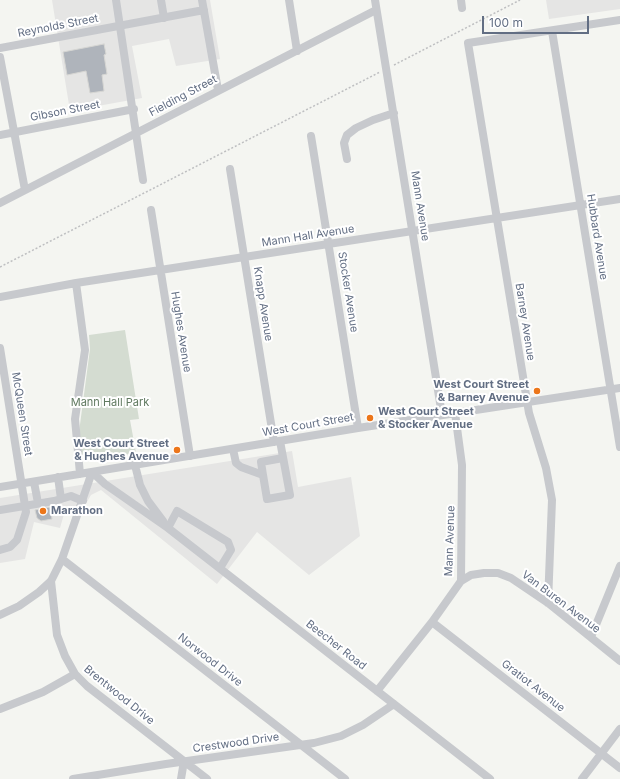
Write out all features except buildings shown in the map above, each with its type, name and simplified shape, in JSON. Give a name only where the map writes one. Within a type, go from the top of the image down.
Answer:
[{"type":"street","points":[[116,0],[144,180]]},
{"type":"street","points":[[161,0],[164,18]]},
{"type":"street","points":[[202,0],[218,90]]},
{"type":"street","points":[[289,0],[297,51]]},
{"type":"street","name":"Mann Avenue","points":[[375,0],[442,415]]},
{"type":"street","name":"Reynolds Street","points":[[0,48],[204,10]]},
{"type":"street","name":"Fielding Street","points":[[0,203],[376,10]]},
{"type":"street","points":[[552,31],[620,20]]},
{"type":"street","name":"Barney Avenue","points":[[548,603],[552,500],[546,468],[529,413],[468,43],[552,31]]},
{"type":"street","name":"Hubbard Avenue","points":[[552,31],[620,447]]},
{"type":"street","points":[[0,57],[25,190]]},
{"type":"street","name":"Gibson Street","points":[[0,135],[134,109]]},
{"type":"street","points":[[347,158],[344,143],[347,135],[356,128],[394,113]]},
{"type":"street","name":"Stocker Avenue","points":[[311,136],[358,428]]},
{"type":"street","name":"Knapp Avenue","points":[[230,168],[277,442],[283,458],[290,495],[267,499],[263,475]]},
{"type":"street","name":"Mann Hall Avenue","points":[[0,297],[76,283],[620,199]]},
{"type":"street","name":"Hughes Avenue","points":[[151,210],[190,456]]},
{"type":"street","points":[[76,283],[85,350],[75,419],[80,474]]},
{"type":"street","name":"McQueen Street","points":[[0,348],[26,512],[17,540],[10,547],[0,550]]},
{"type":"street","name":"West Court Street","points":[[0,487],[527,401],[620,388]]},
{"type":"street","name":"Mann Avenue","points":[[377,691],[432,622],[461,581],[462,465],[455,413]]},
{"type":"street","points":[[232,449],[236,463],[241,467],[263,475],[261,462],[283,458]]},
{"type":"street","name":"Beecher Road","points":[[135,465],[140,485],[148,501],[168,528]]},
{"type":"street","points":[[0,615],[19,606],[39,592],[50,581],[62,559],[92,472]]},
{"type":"street","name":"Beecher Road","points":[[92,472],[105,484],[168,528],[220,568],[490,779]]},
{"type":"street","points":[[58,477],[62,499]]},
{"type":"street","points":[[34,482],[38,504]]},
{"type":"street","points":[[0,510],[38,504],[71,496],[83,500]]},
{"type":"street","points":[[168,528],[178,511],[228,542],[231,550],[220,568]]},
{"type":"street","name":"Norwood Drive","points":[[62,559],[345,779]]},
{"type":"street","points":[[591,637],[620,566]]},
{"type":"street","name":"Van Buren Avenue","points":[[461,581],[471,575],[498,573],[511,578],[548,603],[620,661]]},
{"type":"street","name":"Brentwood Drive","points":[[50,581],[57,635],[65,656],[76,674],[87,686],[207,779]]},
{"type":"street","name":"Gratiot Avenue","points":[[432,622],[620,768]]},
{"type":"street","points":[[0,709],[43,692],[76,674]]},
{"type":"street","name":"Crestwood Drive","points":[[73,779],[184,761],[302,745],[340,736],[363,725],[394,704]]},
{"type":"street","points":[[582,779],[620,730]]},
{"type":"street","points":[[181,779],[184,761]]},
{"type":"path","points":[[389,67],[520,0]]},
{"type":"path","points":[[0,267],[381,72]]},
{"type":"shaded area","points":[[52,0],[210,0],[220,59],[176,66],[169,39],[132,46],[142,98],[70,111]]},
{"type":"shaded area","points":[[546,0],[620,0],[620,9],[549,19]]},
{"type":"shaded area","points":[[292,451],[298,487],[351,477],[360,536],[309,575],[257,532],[217,584],[101,490],[91,495],[81,512],[66,507],[60,528],[34,522],[25,559],[0,563],[0,498]]},
{"type":"green space","name":"Mann Hall Park","points":[[125,330],[139,419],[130,420],[136,453],[86,461],[83,459],[79,432],[90,349],[89,335]]},
{"type":"place","name":"West Court Street & Barney Avenue","points":[[537,391]]},
{"type":"place","name":"West Court Street & Stocker Avenue","points":[[370,418]]},
{"type":"place","name":"West Court Street & Hughes Avenue","points":[[177,450]]},
{"type":"place","name":"Marathon","points":[[43,511]]}]
